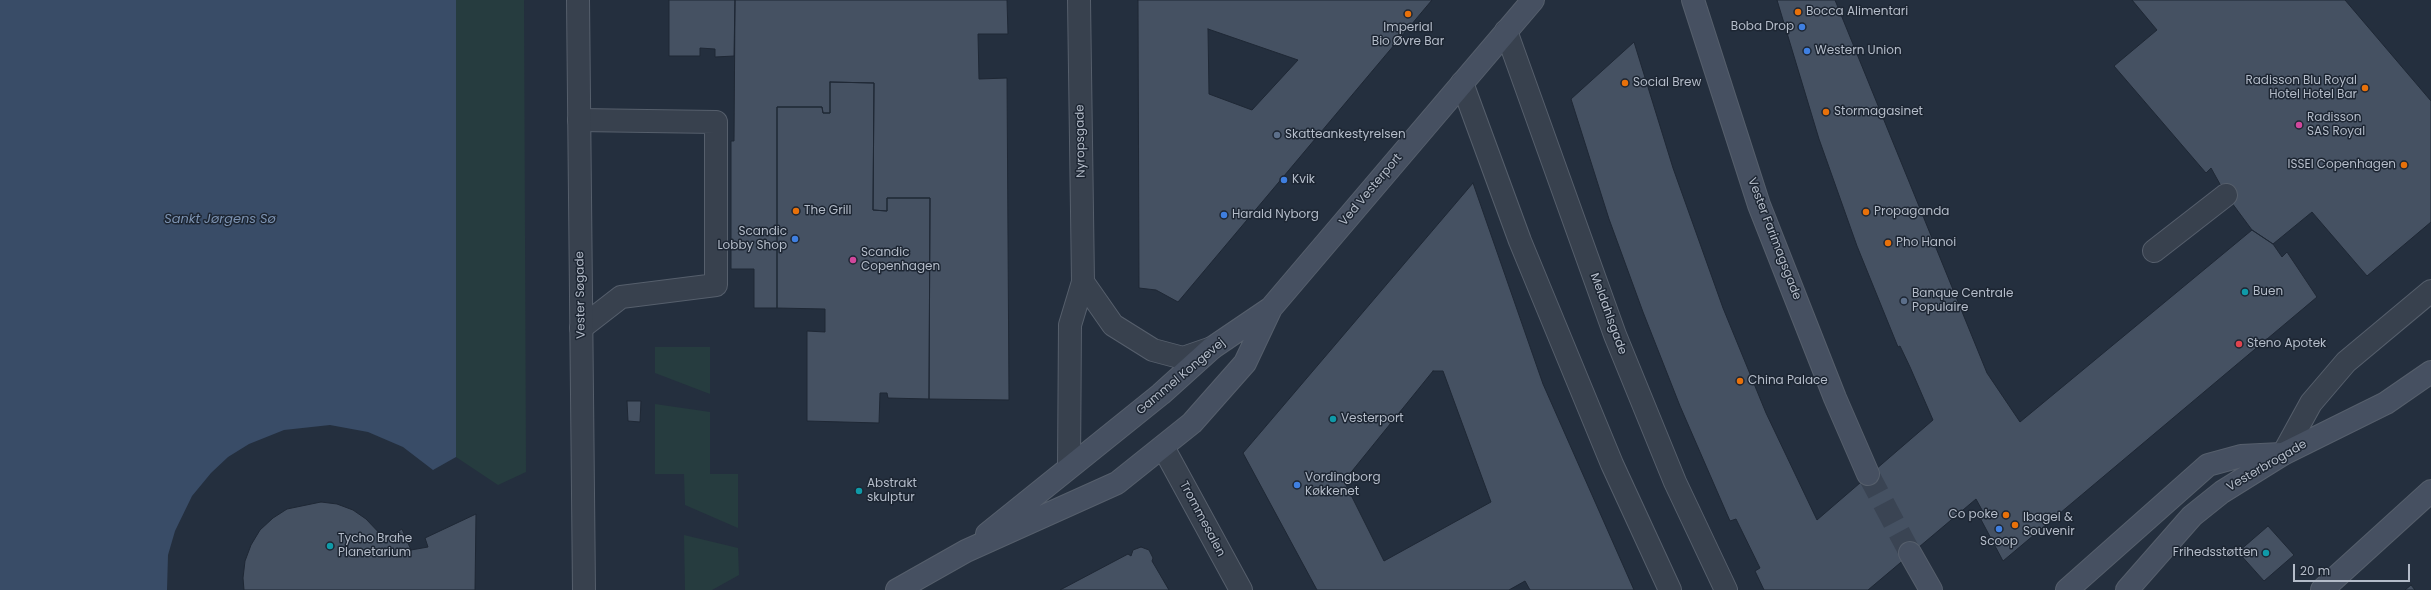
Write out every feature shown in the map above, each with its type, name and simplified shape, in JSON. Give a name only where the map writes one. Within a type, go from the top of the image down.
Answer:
[{"type":"street","name":"Vester Søgade","points":[[578,0],[584,590]]},
{"type":"street","name":"Nyropsgade","points":[[1069,467],[1070,325],[1083,282],[1079,0]]},
{"type":"street","name":"Ved Vesterport","points":[[1271,308],[1533,0]]},
{"type":"street","name":"Vester Farimagsgade","points":[[1693,0],[1759,205],[1835,398],[1868,474]]},
{"type":"street","name":"Meldahlsgade","points":[[1506,31],[1615,335],[1675,482],[1726,590]]},
{"type":"street","points":[[1462,83],[1520,241],[1612,464],[1670,590]]},
{"type":"street","points":[[579,120],[716,122],[716,285],[621,297],[581,328]]},
{"type":"street","points":[[2154,251],[2226,195]]},
{"type":"street","points":[[1083,282],[1113,325],[1153,350],[1183,358],[1212,348]]},
{"type":"street","points":[[2066,590],[2208,465],[2241,456],[2284,454],[2311,403],[2346,362],[2431,292]]},
{"type":"street","name":"Gammel Kongevej","points":[[966,551],[1160,394],[1212,348],[1271,308]]},
{"type":"street","name":"Gammel Kongevej","points":[[897,590],[966,551],[1117,483],[1192,424],[1245,363],[1271,308]]},
{"type":"street","name":"Vesterbrogade","points":[[2127,590],[2192,516],[2222,492],[2284,454],[2386,403],[2431,372]]},
{"type":"street","name":"Trommesalen","points":[[1163,447],[1241,590]]},
{"type":"street","points":[[2322,590],[2431,491]]},
{"type":"street","points":[[1910,554],[1931,590]]},
{"type":"green space","points":[[456,0],[524,0],[526,472],[498,485],[456,457]]},
{"type":"green space","points":[[655,347],[710,347],[710,394],[655,373]]},
{"type":"green space","points":[[655,404],[710,412],[710,474],[738,474],[738,528],[685,505],[684,474],[655,474]]},
{"type":"green space","points":[[684,535],[738,548],[739,575],[712,590],[685,590]]},
{"type":"water","name":"Sankt Jørgens Sø","points":[[0,0],[456,0],[456,457],[433,470],[403,447],[368,432],[330,425],[284,430],[249,444],[228,457],[211,473],[192,496],[175,531],[168,555],[167,590],[0,590]]},
{"type":"building","points":[[669,0],[735,0],[734,56],[715,57],[715,49],[700,48],[700,56],[669,56]]},
{"type":"building","points":[[735,0],[1007,0],[1008,34],[978,34],[979,79],[1007,78],[1009,400],[929,399],[930,198],[887,198],[887,211],[873,210],[874,83],[830,82],[830,113],[823,113],[822,107],[777,107],[777,308],[754,308],[754,269],[731,269],[731,141],[734,141]]},
{"type":"building","points":[[1138,0],[1432,0],[1178,302],[1156,290],[1139,288]],"holes":[[[1208,29],[1298,60],[1252,110],[1209,94]]]},
{"type":"building","name":"Buen","points":[[1777,0],[1835,0],[1987,373],[2020,422],[2252,230],[2273,244],[2282,257],[2287,252],[2317,297],[2003,561],[1978,514],[1982,510],[1976,499],[1868,590],[1764,590],[1755,571],[1760,568],[1736,519],[1730,521],[1680,406],[1643,312],[1609,219],[1571,99],[1634,42],[1673,168],[1723,308],[1766,413],[1817,520],[1933,420],[1900,346],[1898,347],[1857,246],[1819,139]]},
{"type":"building","name":"Radisson SAS Royal","points":[[2132,0],[2345,0],[2431,101],[2431,222],[2367,276],[2312,212],[2273,244],[2252,230],[2226,195],[2211,168],[2206,173],[2114,66],[2157,30]]},
{"type":"building","name":"Scandic Copenhagen","points":[[830,82],[874,83],[873,210],[887,211],[887,198],[930,198],[929,399],[888,398],[887,393],[880,393],[879,423],[807,421],[807,331],[825,332],[825,309],[777,308],[777,107],[822,107],[823,113],[830,113]]},
{"type":"building","name":"Vesterport","points":[[1473,183],[1543,384],[1634,590],[1530,590],[1525,581],[1509,590],[1317,590],[1243,453]],"holes":[[[1433,371],[1443,371],[1491,502],[1384,561],[1344,481]]]},
{"type":"building","points":[[627,401],[641,401],[640,422],[628,421]]},
{"type":"building","name":"Tycho Brahe Planetarium","points":[[321,502],[337,504],[353,510],[366,519],[385,539],[402,529],[411,550],[428,547],[425,538],[476,514],[475,590],[244,590],[243,578],[245,561],[251,545],[260,530],[273,518],[287,509]]},
{"type":"building","name":"Frihedsstøtten","points":[[2268,526],[2294,555],[2264,581],[2238,552]]},
{"type":"building","points":[[1141,547],[1149,550],[1153,558],[1152,561],[1169,590],[1060,590],[1128,554],[1131,556],[1133,550]]},
{"type":"building","points":[[2411,585],[2415,590],[2405,590]]},
{"type":"tunnel","points":[[1868,474],[1910,553]]},
{"type":"place","name":"Bocca Alimentari","points":[[1798,12]]},
{"type":"place","name":"Imperial Bio Øvre Bar","points":[[1408,14]]},
{"type":"place","name":"Boba Drop","points":[[1802,27]]},
{"type":"place","name":"Western Union","points":[[1807,51]]},
{"type":"place","name":"Social Brew","points":[[1625,83]]},
{"type":"place","name":"Radisson Blu Royal Hotel Hotel Bar","points":[[2365,88]]},
{"type":"place","name":"Stormagasinet","points":[[1826,112]]},
{"type":"place","name":"Radisson SAS Royal","points":[[2299,125]]},
{"type":"place","name":"Skatteankestyrelsen","points":[[1277,135]]},
{"type":"place","name":"ISSEI Copenhagen","points":[[2404,165]]},
{"type":"place","name":"Kvik","points":[[1284,180]]},
{"type":"place","name":"The Grill","points":[[796,211]]},
{"type":"place","name":"Propaganda","points":[[1866,212]]},
{"type":"place","name":"Harald Nyborg","points":[[1224,215]]},
{"type":"place","name":"Scandic Lobby Shop","points":[[795,239]]},
{"type":"place","name":"Pho Hanoi","points":[[1888,243]]},
{"type":"place","name":"Scandic Copenhagen","points":[[853,260]]},
{"type":"place","name":"Buen","points":[[2245,292]]},
{"type":"place","name":"Banque Centrale Populaire","points":[[1904,301]]},
{"type":"place","name":"Steno Apotek","points":[[2239,344]]},
{"type":"place","name":"China Palace","points":[[1740,381]]},
{"type":"place","name":"Vesterport","points":[[1333,419]]},
{"type":"place","name":"Vordingborg Køkkenet","points":[[1297,485]]},
{"type":"place","name":"Abstrakt skulptur","points":[[859,491]]},
{"type":"place","name":"Co poke","points":[[2006,515]]},
{"type":"place","name":"Ibagel & Souvenir","points":[[2015,525]]},
{"type":"place","name":"Scoop","points":[[1999,529]]},
{"type":"place","name":"Tycho Brahe Planetarium","points":[[330,546]]},
{"type":"place","name":"Frihedsstøtten","points":[[2266,553]]}]
